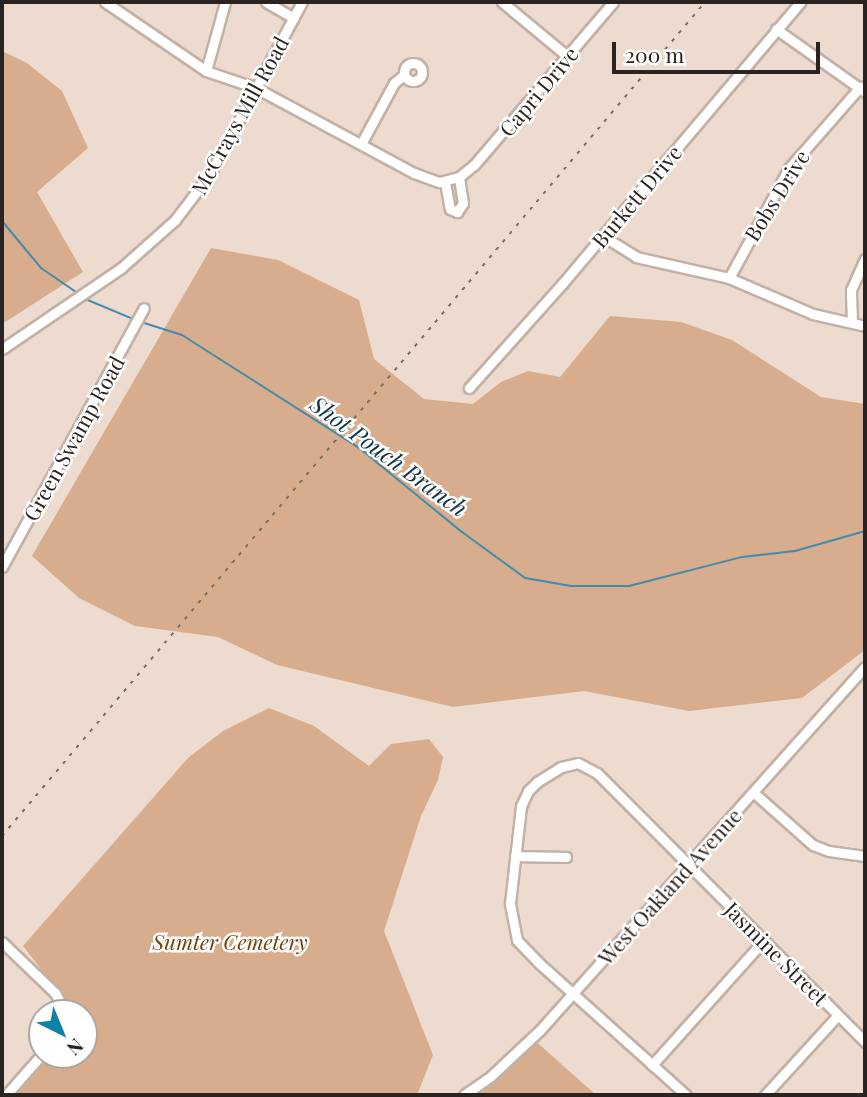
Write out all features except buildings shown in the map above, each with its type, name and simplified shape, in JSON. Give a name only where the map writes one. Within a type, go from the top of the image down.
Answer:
[{"type":"street","points":[[105,2],[206,71],[256,88],[414,173],[445,182],[450,209],[457,212],[463,203],[459,177]]},
{"type":"street","points":[[206,71],[225,2]]},
{"type":"street","points":[[266,2],[293,18]]},
{"type":"street","name":"McCrays Mill Road","points":[[2,349],[140,253],[189,203],[210,174],[302,2]]},
{"type":"street","points":[[502,2],[567,57]]},
{"type":"street","name":"Capri Drive","points":[[445,182],[459,177],[482,156],[613,2]]},
{"type":"street","name":"Burkett Drive","points":[[469,388],[603,236],[800,2]]},
{"type":"street","points":[[776,29],[863,89]]},
{"type":"street","points":[[361,144],[394,83],[404,75]]},
{"type":"street","name":"Bobs Drive","points":[[729,278],[789,168],[863,89]]},
{"type":"street","points":[[603,236],[629,255],[729,278],[805,312],[865,326]]},
{"type":"street","points":[[852,322],[851,290],[865,259]]},
{"type":"street","name":"Green Swamp Road","points":[[2,567],[140,316]]},
{"type":"street","name":"West Oakland Avenue","points":[[464,1095],[509,1060],[572,993],[865,667]]},
{"type":"street","name":"Jasmine Street","points":[[515,856],[521,806],[528,790],[561,767],[578,763],[597,773],[865,1042]]},
{"type":"street","points":[[753,792],[813,845],[829,851],[865,856]]},
{"type":"street","points":[[566,858],[515,856],[510,903],[517,940],[686,1095]]},
{"type":"street","points":[[652,1065],[764,940]]},
{"type":"street","points":[[3,946],[58,999]]},
{"type":"street","points":[[765,1095],[838,1015]]},
{"type":"street","points":[[6,1095],[29,1069]]},
{"type":"green space","points":[[2,51],[27,63],[62,91],[88,148],[37,192],[83,272],[2,324]]},
{"type":"green space","points":[[211,248],[278,260],[359,300],[374,359],[424,399],[473,404],[501,382],[528,371],[560,377],[610,316],[681,322],[732,340],[821,397],[865,404],[865,650],[802,698],[689,711],[584,691],[453,707],[277,665],[218,637],[135,626],[79,598],[32,556]]},
{"type":"green space","name":"Sumter Cemetery","points":[[269,708],[314,726],[369,766],[391,744],[429,739],[443,757],[438,780],[421,816],[384,931],[433,1055],[417,1095],[9,1095],[33,1069],[98,1069],[98,999],[64,999],[23,946],[188,758],[223,731]]},
{"type":"green space","points":[[532,1038],[596,1095],[464,1095]]},
{"type":"waterway","name":"Shot Pouch Branch","points":[[2,221],[41,268],[76,292]]},
{"type":"waterway","name":"Shot Pouch Branch","points":[[83,298],[133,319]]},
{"type":"waterway","name":"Shot Pouch Branch","points":[[141,322],[182,335],[358,447],[462,532],[525,578],[571,586],[629,586],[742,557],[795,551],[865,531]]},
{"type":"railway","points":[[2,836],[705,2]]}]
